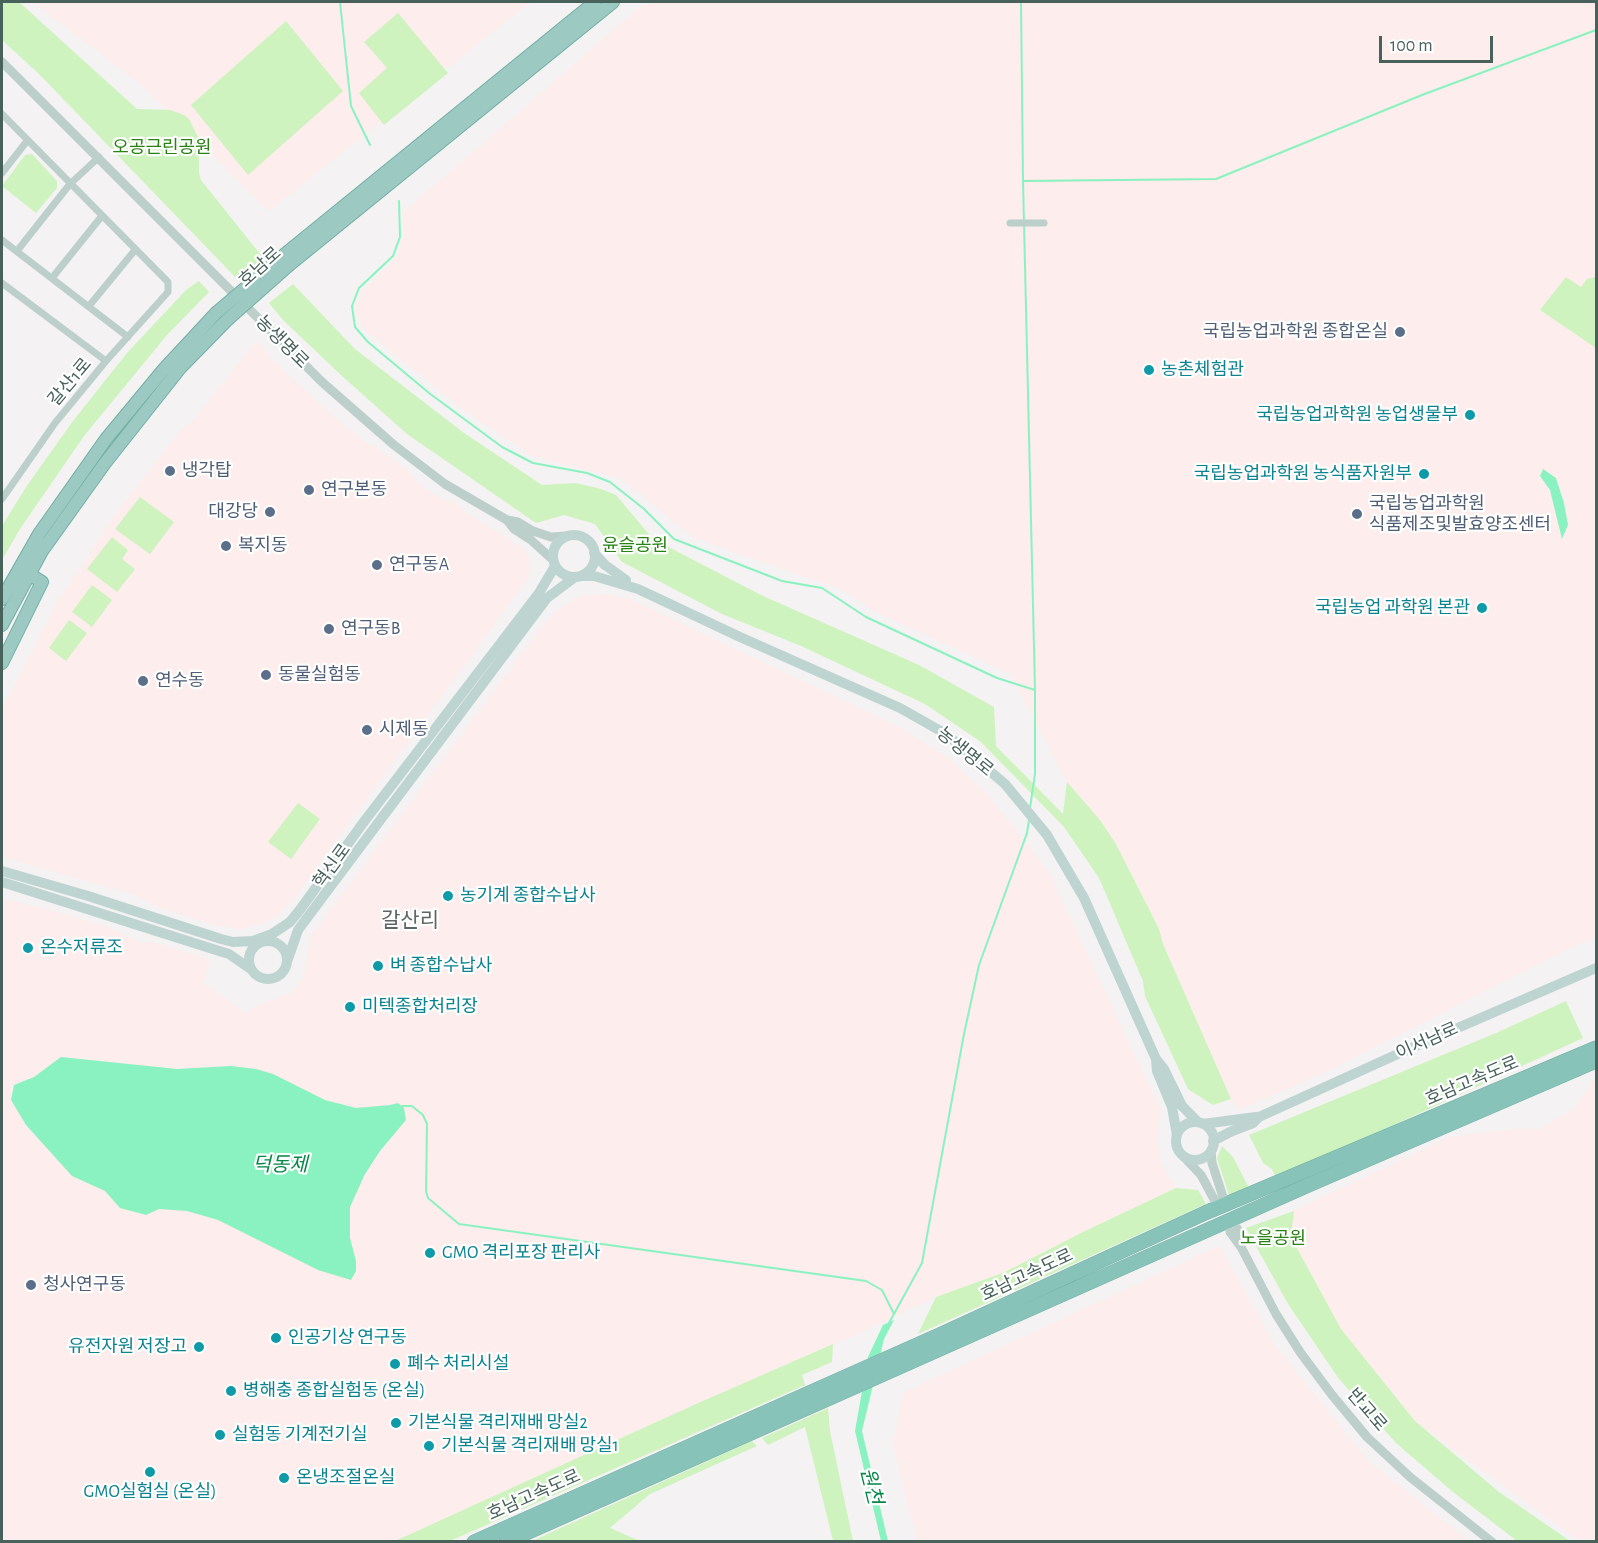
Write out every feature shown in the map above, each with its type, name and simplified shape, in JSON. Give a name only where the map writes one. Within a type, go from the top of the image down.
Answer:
[{"type":"highway","name":"호남로","points":[[2,599],[39,534],[106,439],[164,369],[286,260],[595,2]]},
{"type":"highway","name":"호남로","points":[[286,260],[613,2]]},
{"type":"highway","points":[[590,20],[617,2]]},
{"type":"highway","name":"호남로","points":[[2,625],[42,551],[105,463],[221,316]]},
{"type":"highway","points":[[2,663],[42,582],[29,574]]},
{"type":"highway","name":"호남고속도로","points":[[474,1542],[937,1336],[1205,1213],[1596,1048]]},
{"type":"highway","name":"호남고속도로","points":[[506,1542],[1311,1184],[1596,1060]]},
{"type":"main road","name":"농생명로","points":[[567,536],[582,537],[592,546],[594,553],[605,565],[638,589]]},
{"type":"main road","points":[[554,563],[552,554],[557,543],[567,536]]},
{"type":"main road","points":[[577,577],[592,567],[594,553]]},
{"type":"main road","name":"농생명로","points":[[554,563],[563,575],[594,576],[638,589],[900,708],[946,734],[1005,784],[1047,835],[1084,898],[1156,1059],[1164,1069],[1182,1106],[1213,1134],[1212,1146]]},
{"type":"main road","name":"혁신로","points":[[260,941],[290,922],[299,911],[366,819],[539,593],[554,563]]},
{"type":"main road","name":"혁신로","points":[[2,882],[229,954],[263,979],[276,979],[286,970],[298,930],[547,598],[577,577]]},
{"type":"main road","points":[[2,871],[220,939],[233,942],[278,943],[283,946],[288,959]]},
{"type":"main road","points":[[252,970],[249,956],[260,941]]},
{"type":"main road","name":"이서남로","points":[[1200,1123],[1259,1117],[1596,968]]},
{"type":"main road","name":"농생명로","points":[[1156,1059],[1157,1071],[1172,1107],[1177,1135],[1176,1145],[1183,1156]]},
{"type":"main road","name":"이서남로","points":[[1212,1146],[1230,1132],[1253,1123],[1259,1117]]},
{"type":"main road","points":[[1177,1135],[1187,1124],[1200,1123]]},
{"type":"main road","points":[[1183,1156],[1196,1160],[1207,1156],[1212,1146]]},
{"type":"street","name":"농생명로","points":[[2,62],[348,406],[394,445],[446,484],[507,520],[518,522],[533,531],[551,537],[567,536]]},
{"type":"street","points":[[2,114],[101,217],[168,282],[168,292],[106,361]]},
{"type":"street","points":[[2,173],[27,141]]},
{"type":"street","points":[[17,251],[69,184],[99,158]]},
{"type":"street","points":[[52,278],[101,217]]},
{"type":"street","points":[[1010,223],[1044,223]]},
{"type":"street","points":[[2,240],[128,337]]},
{"type":"street","points":[[89,306],[135,250]]},
{"type":"street","name":"갈산1로","points":[[2,283],[106,361],[48,432],[2,500]]},
{"type":"street","name":"농생명로","points":[[507,520],[514,529],[531,540],[554,563]]},
{"type":"street","points":[[1183,1156],[1219,1199],[1212,1163],[1212,1146]]},
{"type":"street","name":"반교로","points":[[1233,1230],[1240,1236],[1241,1247],[1276,1314],[1300,1352],[1332,1395],[1367,1437],[1410,1477],[1492,1542]]},
{"type":"shaded area","points":[[33,2],[530,2],[269,211],[144,87]]},
{"type":"shaded area","points":[[653,2],[1596,2],[1596,938],[1573,946],[1328,1071],[1239,1110],[1231,1099],[1163,944],[1159,928],[1116,844],[1100,820],[1067,782],[1011,674],[872,610],[845,591],[692,537],[622,479],[532,456],[462,409],[364,329],[356,311],[362,292],[399,254],[404,233],[404,212],[639,8]]},
{"type":"shaded area","points":[[256,342],[264,348],[272,360],[335,418],[366,443],[406,469],[420,485],[444,500],[452,501],[520,546],[529,557],[531,568],[529,577],[293,899],[276,916],[244,929],[214,925],[158,907],[136,895],[2,857],[2,709],[58,601],[114,517],[179,432],[194,420]]},
{"type":"shaded area","points":[[606,594],[630,599],[899,727],[949,759],[986,793],[1048,871],[1159,1107],[1160,1161],[1176,1188],[1005,1272],[936,1297],[395,1541],[2,1542],[2,899],[108,927],[140,942],[156,943],[211,960],[203,983],[247,1014],[252,1008],[292,992],[303,979],[311,936],[542,627],[557,610],[581,596]]},
{"type":"shaded area","points":[[1596,1080],[1596,1541],[1582,1541],[1415,1421],[1341,1329],[1291,1237],[1294,1211],[1449,1137],[1513,1129],[1540,1129],[1576,1107],[1592,1082]]},
{"type":"shaded area","points":[[1219,1246],[1274,1344],[1368,1461],[1469,1541],[917,1541],[893,1444],[903,1393]]},
{"type":"green space","name":"오공근린공원","points":[[2,2],[19,2],[137,109],[170,110],[189,119],[199,139],[201,180],[264,259],[240,282],[40,75],[2,40]]},
{"type":"green space","points":[[398,13],[448,73],[384,125],[359,93],[387,68],[364,42]]},
{"type":"green space","points":[[286,21],[343,91],[248,175],[191,105]]},
{"type":"green space","points":[[32,154],[57,181],[57,188],[36,213],[2,186],[25,155]]},
{"type":"green space","points":[[1566,277],[1581,287],[1587,279],[1596,277],[1596,348],[1540,310]]},
{"type":"green space","points":[[199,281],[209,292],[167,335],[84,436],[20,529],[2,560],[2,526],[26,487],[73,421],[127,353],[186,290]]},
{"type":"green space","name":"윤슬공원","points":[[293,284],[355,349],[464,433],[542,485],[576,483],[616,495],[653,539],[761,595],[919,665],[994,707],[996,746],[1063,814],[1067,782],[1100,820],[1116,844],[1159,929],[1163,944],[1231,1099],[1213,1105],[1188,1089],[1145,996],[1143,981],[1099,878],[1064,827],[981,742],[925,704],[801,646],[722,614],[622,562],[595,524],[564,515],[536,523],[407,434],[283,320],[269,303]]},
{"type":"green space","points":[[140,497],[174,522],[150,554],[115,529]]},
{"type":"green space","points":[[112,537],[128,550],[122,559],[135,569],[117,592],[87,569]]},
{"type":"green space","points":[[92,585],[112,600],[92,627],[72,612]]},
{"type":"green space","points":[[69,620],[87,633],[66,661],[49,648]]},
{"type":"green space","points":[[298,803],[320,819],[291,859],[268,842]]},
{"type":"green space","points":[[1566,1001],[1583,1038],[1385,1129],[1275,1176],[1272,1169],[1263,1163],[1249,1135],[1496,1033]]},
{"type":"green space","points":[[1222,1146],[1233,1157],[1249,1188],[1229,1195],[1217,1158]]},
{"type":"green space","points":[[1176,1188],[1198,1190],[1206,1204],[918,1334],[936,1297],[1005,1272]]},
{"type":"green space","name":"노을공원","points":[[1294,1211],[1291,1237],[1341,1329],[1415,1421],[1499,1492],[1570,1541],[1517,1541],[1453,1492],[1396,1443],[1339,1379],[1288,1304],[1246,1228]]},
{"type":"green space","points":[[833,1344],[832,1362],[802,1375],[805,1385],[450,1541],[395,1541],[696,1404]]},
{"type":"green space","points":[[828,1408],[830,1431],[853,1541],[833,1541],[805,1427],[768,1445],[762,1438]]},
{"type":"green space","points":[[752,1441],[757,1446],[650,1494],[610,1528],[640,1541],[532,1541]]},
{"type":"water","points":[[1543,469],[1556,478],[1564,503],[1568,525],[1562,539],[1550,490],[1540,476]]},
{"type":"water","name":"덕동제","points":[[61,1057],[177,1069],[231,1066],[256,1069],[273,1074],[325,1100],[356,1108],[398,1103],[404,1108],[406,1120],[380,1151],[365,1174],[350,1207],[350,1238],[356,1261],[356,1271],[351,1280],[318,1270],[218,1220],[187,1211],[159,1209],[146,1215],[120,1208],[105,1191],[72,1176],[26,1125],[11,1100],[14,1085],[34,1077]]},
{"type":"water","name":"원천","points":[[894,1320],[884,1339],[862,1431],[888,1541],[881,1541],[855,1431],[868,1357],[883,1325]]},
{"type":"waterway","points":[[340,2],[351,106],[370,145]]},
{"type":"waterway","points":[[1021,2],[1035,690],[1035,774],[1030,808]]},
{"type":"waterway","points":[[1023,181],[1216,179],[1422,95],[1596,30]]},
{"type":"waterway","points":[[399,201],[400,237],[393,256],[359,288],[352,306],[355,327],[368,342],[429,393],[502,447],[533,463],[587,473],[610,482],[644,509],[674,539],[782,581],[822,588],[866,617],[997,678],[1035,690]]},
{"type":"waterway","points":[[889,1323],[922,1263],[979,965],[1027,833],[1029,820]]},
{"type":"waterway","points":[[402,1106],[412,1106],[423,1115],[427,1124],[426,1191],[428,1198],[459,1224],[866,1281],[882,1290],[894,1314]]},
{"type":"place","name":"국립농업과학원 종합온실","points":[[1400,332]]},
{"type":"place","name":"농촌체험관","points":[[1149,370]]},
{"type":"place","name":"국립농업과학원 농업생물부","points":[[1470,415]]},
{"type":"place","name":"냉각탑","points":[[170,471]]},
{"type":"place","name":"국립농업과학원 농식품자원부","points":[[1424,474]]},
{"type":"place","name":"연구본동","points":[[309,490]]},
{"type":"place","name":"대강당","points":[[270,512]]},
{"type":"place","name":"국립농업과학원 식품제조및발효양조센터","points":[[1357,514]]},
{"type":"place","name":"복지동","points":[[226,546]]},
{"type":"place","name":"연구동A","points":[[377,565]]},
{"type":"place","name":"국립농업 과학원 본관","points":[[1482,608]]},
{"type":"place","name":"연구동B","points":[[329,629]]},
{"type":"place","name":"동물실험동","points":[[266,675]]},
{"type":"place","name":"연수동","points":[[143,681]]},
{"type":"place","name":"시제동","points":[[367,730]]},
{"type":"place","name":"농기계 종합수납사","points":[[448,896]]},
{"type":"place","name":"온수저류조","points":[[28,948]]},
{"type":"place","name":"벼 종합수납사","points":[[378,966]]},
{"type":"place","name":"미텍종합처리장","points":[[350,1007]]},
{"type":"place","name":"GMO 격리포장 판리사","points":[[430,1253]]},
{"type":"place","name":"청사연구동","points":[[31,1285]]},
{"type":"place","name":"인공기상 연구동","points":[[276,1338]]},
{"type":"place","name":"유전자원 저장고","points":[[199,1347]]},
{"type":"place","name":"폐수 처리시설","points":[[395,1364]]},
{"type":"place","name":"병해충 종합실험동 (온실)","points":[[231,1391]]},
{"type":"place","name":"기본식물 격리재배 망실2","points":[[396,1423]]},
{"type":"place","name":"실험동 기계전기실","points":[[220,1435]]},
{"type":"place","name":"기본식물 격리재배 망실1","points":[[429,1446]]},
{"type":"place","name":"GMO실험실 (온실)","points":[[150,1472]]},
{"type":"place","name":"온냉조절온실","points":[[284,1478]]},
{"type":"district","name":"갈산리","points":[[410,921]]}]
